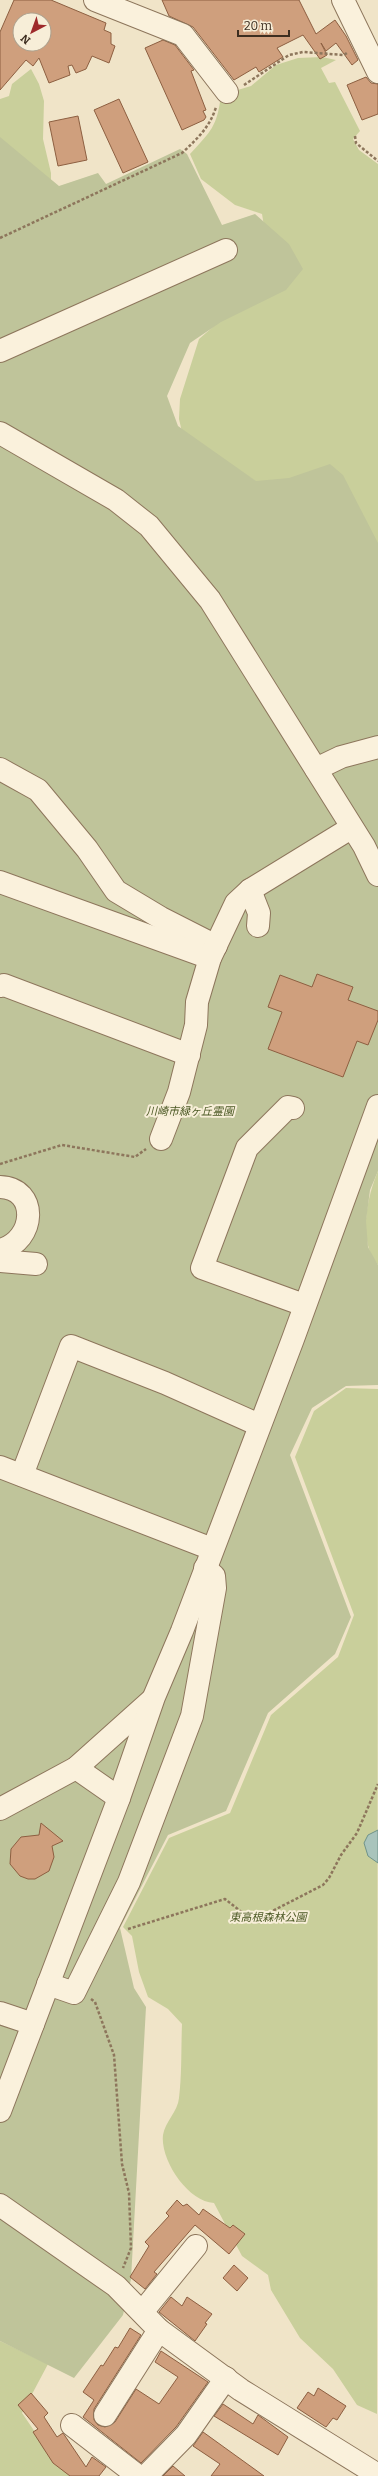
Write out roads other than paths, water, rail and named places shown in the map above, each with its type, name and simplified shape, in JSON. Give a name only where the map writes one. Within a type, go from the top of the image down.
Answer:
[{"type":"street","points":[[94,0],[183,35],[226,90]]},
{"type":"street","points":[[343,0],[378,72]]},
{"type":"street","points":[[0,351],[226,250]]},
{"type":"street","points":[[0,433],[116,500],[149,526],[210,600],[316,769],[351,828],[364,846],[378,875]]},
{"type":"street","points":[[316,769],[341,757],[378,746]]},
{"type":"street","points":[[0,769],[38,790],[87,849],[116,891],[213,952]]},
{"type":"street","points":[[161,1139],[179,1092],[189,1054],[196,1025],[196,1002],[213,952],[236,904],[250,890],[351,828]]},
{"type":"street","points":[[0,882],[213,952]]},
{"type":"street","points":[[250,890],[259,912],[258,926]]},
{"type":"street","points":[[0,986],[4,985],[189,1054]]},
{"type":"street","points":[[0,2111],[119,1798],[154,1698],[182,1631],[378,1106]]},
{"type":"street","points":[[293,1108],[288,1107],[247,1148],[202,1268],[304,1305]]},
{"type":"street","points":[[0,1187],[16,1192],[22,1198],[29,1217],[24,1235],[18,1242],[0,1250]]},
{"type":"street","points":[[0,1261],[36,1264]]},
{"type":"street","points":[[22,1475],[71,1346],[164,1383],[259,1425]]},
{"type":"street","points":[[0,1467],[22,1475],[208,1558],[214,1576],[215,1588],[192,1716],[129,1882],[74,1993],[48,1984]]},
{"type":"street","points":[[0,1809],[76,1768],[154,1698]]},
{"type":"street","points":[[76,1768],[119,1798]]},
{"type":"street","points":[[0,2013],[33,2024]]},
{"type":"street","points":[[0,2205],[116,2286],[143,2311],[159,2330],[241,2390],[378,2475]]},
{"type":"street","points":[[143,2311],[196,2246]]},
{"type":"street","points":[[105,2415],[159,2330]]},
{"type":"street","points":[[146,2476],[186,2435],[226,2378]]},
{"type":"street","points":[[72,2425],[138,2476]]},
{"type":"water","points":[[378,1830],[378,1863],[368,1856],[364,1843],[368,1835]]},
{"type":"park label","name":"川崎市緑ヶ丘霊園","points":[[190,1111]]},
{"type":"park label","name":"東高根森林公園","points":[[268,1917]]}]
